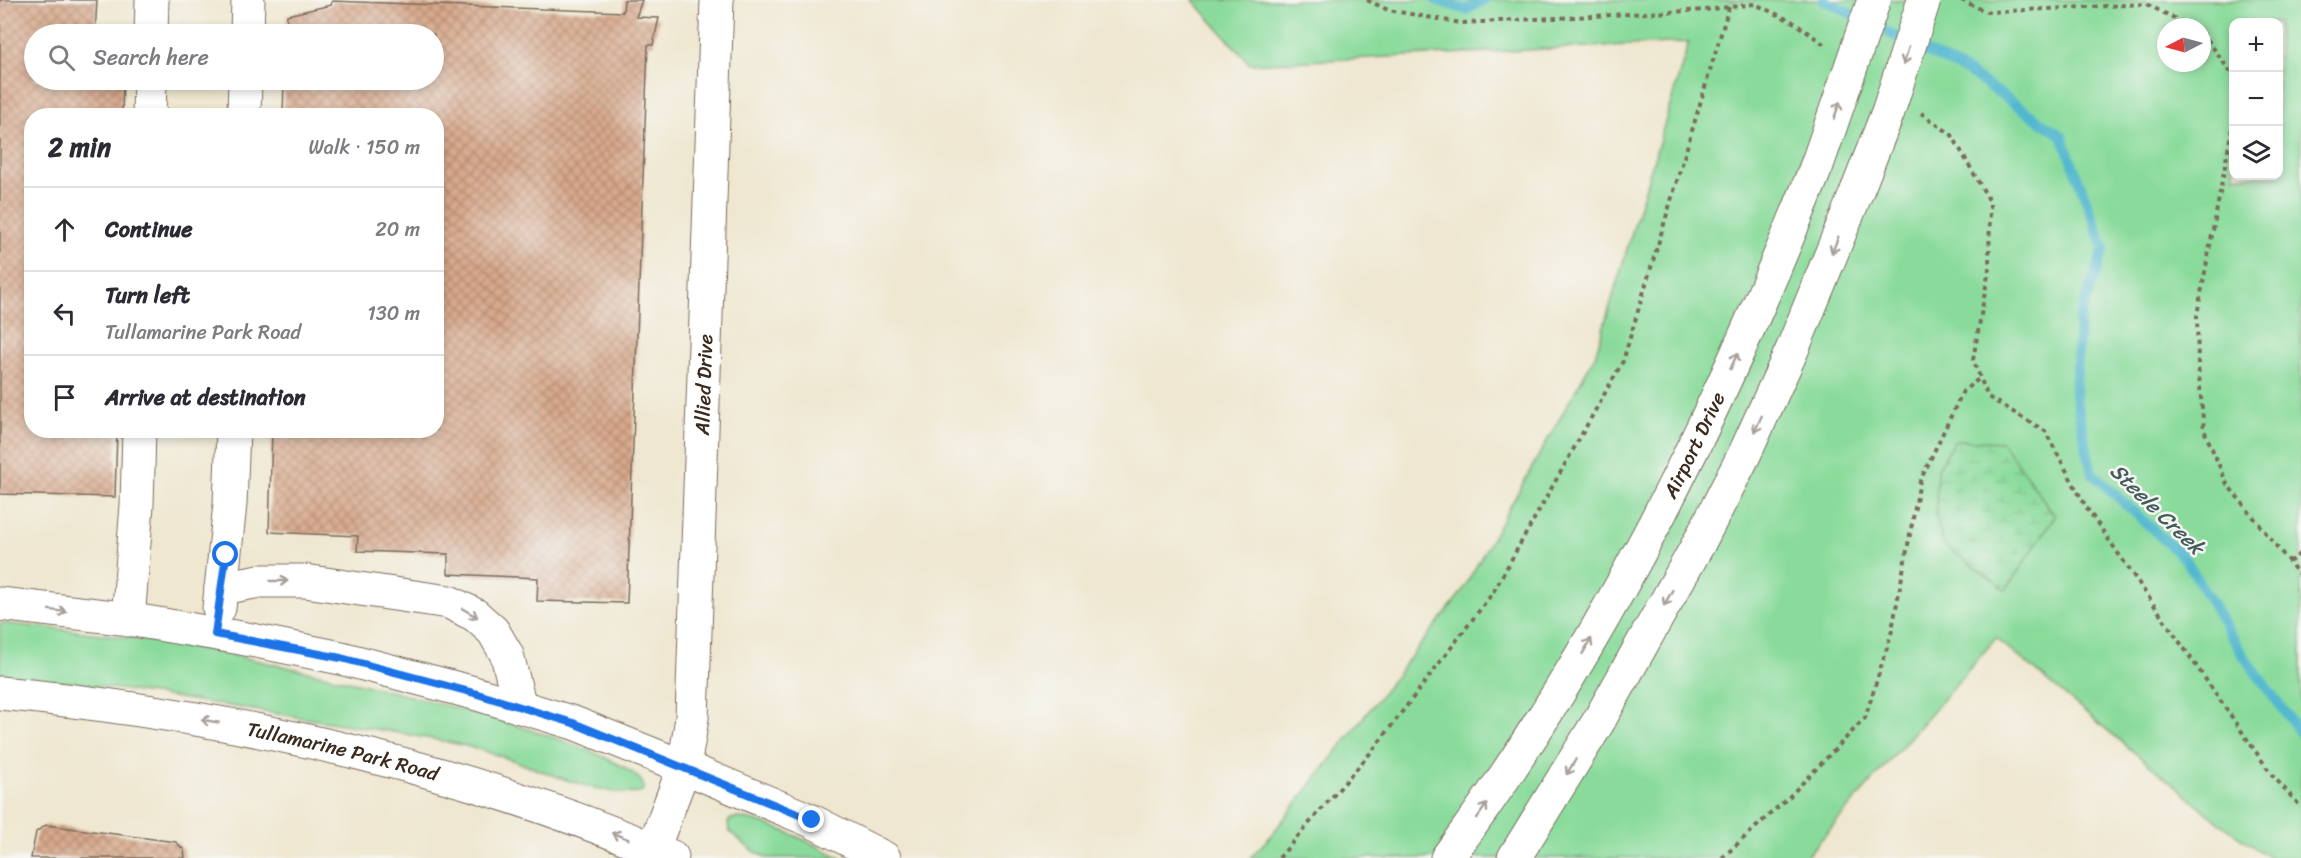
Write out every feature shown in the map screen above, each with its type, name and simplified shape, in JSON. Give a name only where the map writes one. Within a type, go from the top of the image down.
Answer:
[{"type":"street","points":[[151,24],[152,0]]},
{"type":"street","points":[[247,24],[248,0]]},
{"type":"street","name":"Allied Drive","points":[[664,854],[684,767],[692,718],[717,0]]},
{"type":"street","name":"Airport Drive","points":[[1447,858],[1508,773],[1562,688],[1662,512],[1752,322],[1817,165],[1874,0]]},
{"type":"street","points":[[1514,858],[1597,724],[1704,533],[1745,453],[1792,350],[1857,191],[1888,112],[1924,0]]},
{"type":"street","points":[[148,108],[149,90]]},
{"type":"street","points":[[244,108],[245,90]]},
{"type":"street","points":[[128,620],[137,505],[139,438]]},
{"type":"street","points":[[215,634],[230,504],[233,438]]},
{"type":"street","points":[[222,588],[260,581],[305,581],[449,602],[476,615],[493,631],[507,655],[520,707]]},
{"type":"street","points":[[0,604],[128,620],[215,634],[341,658],[474,693],[573,723],[684,767],[812,820],[884,858]]},
{"type":"street","name":"Tullamarine Park Road","points":[[0,693],[64,699],[215,722],[326,744],[438,774],[555,812],[664,854]]},
{"type":"path","points":[[1367,0],[1388,10],[1461,23],[1705,10],[1755,4],[1793,22],[1830,49]]},
{"type":"path","points":[[1961,0],[1987,12],[2146,4],[2175,18]]},
{"type":"path","points":[[1279,858],[1373,750],[1492,594],[1623,361],[1729,7]]},
{"type":"path","points":[[2211,45],[2230,72]]},
{"type":"path","points":[[1914,108],[1952,135],[1990,202],[1989,269],[1973,360],[1988,397],[2044,431],[2085,507],[2272,776],[2301,807]]},
{"type":"path","points":[[2232,126],[2197,315],[2198,365],[2204,430],[2228,484],[2301,577]]},
{"type":"path","points":[[1722,858],[1790,796],[1865,718],[1892,635],[1920,481],[1963,391],[1980,378]]},
{"type":"path","points":[[2289,562],[2301,553]]},
{"type":"green space","points":[[1193,0],[2301,0],[2301,858],[2270,858],[2221,824],[1996,638],[1805,858],[1250,858],[1269,838],[1461,593],[1595,356],[1689,42],[1250,64]]},
{"type":"green space","points":[[1955,440],[2002,442],[2055,516],[2006,590],[1943,544],[1936,515],[1937,470]]},
{"type":"green space","points":[[0,623],[185,646],[354,682],[434,702],[512,724],[578,747],[625,768],[644,788],[640,793],[621,793],[600,789],[578,784],[489,752],[403,734],[146,693],[0,675]]},
{"type":"green space","points":[[740,818],[779,829],[841,858],[766,858],[749,848],[729,831],[728,822],[731,819]]},
{"type":"building","points":[[0,0],[97,0],[96,24],[24,24],[24,90],[123,90],[122,108],[24,108],[24,438],[117,438],[115,497],[0,494]]},
{"type":"building","points":[[624,0],[642,0],[636,17],[659,18],[653,45],[648,45],[627,603],[537,601],[538,578],[448,574],[448,554],[357,551],[358,536],[269,532],[272,438],[444,438],[444,108],[283,108],[284,90],[444,90],[444,24],[287,24],[287,15],[331,5],[332,1],[623,12]]},
{"type":"building","points":[[46,825],[176,842],[184,850],[185,858],[31,858],[36,832]]},
{"type":"waterway","name":"Steele Creek","points":[[1435,0],[1467,10],[1484,0]]},
{"type":"waterway","name":"Steele Creek","points":[[1823,0],[1968,72],[2062,136],[2104,248],[2080,318],[2075,395],[2092,473],[2186,560],[2243,655],[2301,734]]},
{"type":"route","points":[[226,555],[215,634],[341,658],[474,693],[573,723],[812,820]]}]
